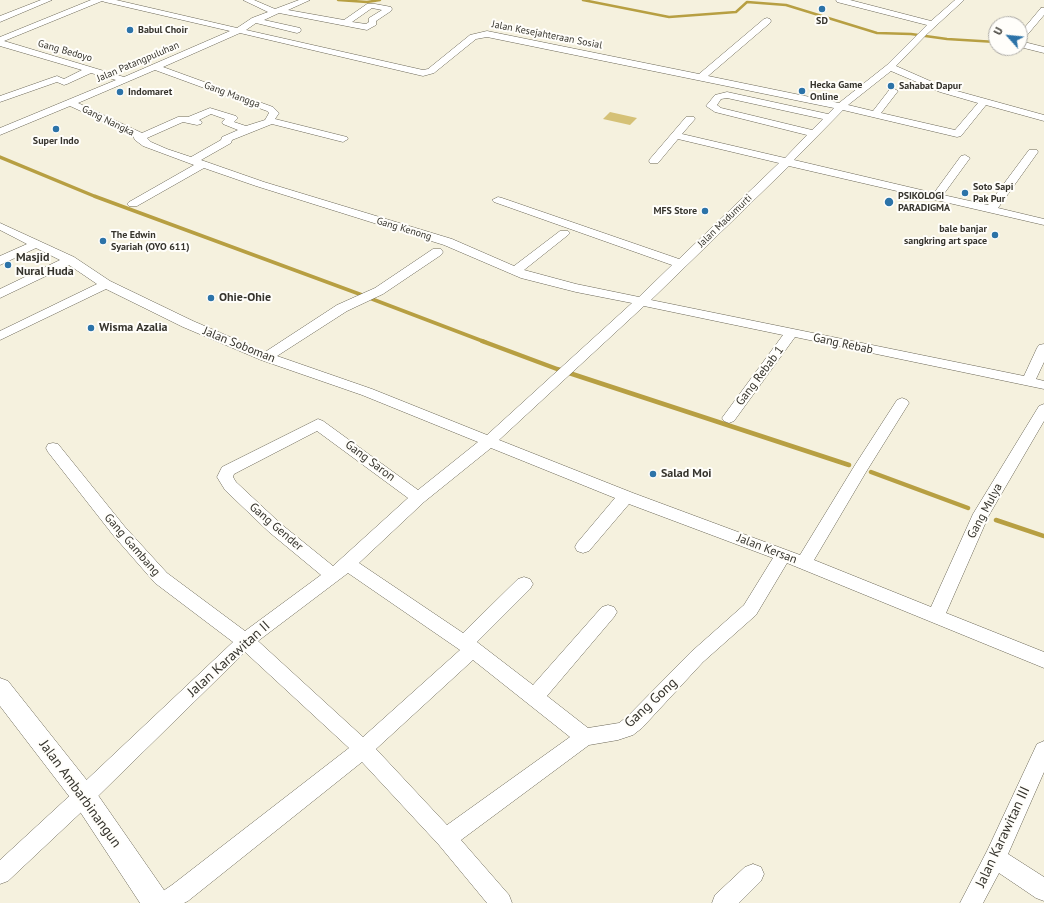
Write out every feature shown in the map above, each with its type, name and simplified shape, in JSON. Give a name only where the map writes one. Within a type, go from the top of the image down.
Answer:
[{"type":"main road","name":"Jalan Ambarbinangun","points":[[0,688],[84,796],[156,903]]},
{"type":"street","points":[[0,19],[48,0]]},
{"type":"street","points":[[0,42],[98,0]]},
{"type":"street","name":"Jalan Kesejahteraan Sosial","points":[[105,0],[423,73],[431,72],[474,37],[488,34],[875,114],[957,134],[984,101]]},
{"type":"street","points":[[247,0],[276,11],[367,27],[373,24],[372,20],[387,8],[370,6],[345,23]]},
{"type":"street","name":"Jalan Patangpuluhan","points":[[0,132],[238,31],[255,20],[306,0]]},
{"type":"street","points":[[840,0],[937,21]]},
{"type":"street","points":[[945,1],[958,2]]},
{"type":"street","name":"Jalan Madumurti","points":[[488,442],[681,264],[788,161],[840,107],[890,67],[921,35],[958,2]]},
{"type":"street","points":[[895,8],[937,21]]},
{"type":"street","points":[[1028,29],[1044,10]]},
{"type":"street","points":[[255,20],[297,30]]},
{"type":"street","points":[[701,77],[767,22]]},
{"type":"street","name":"Gang Bedoyo","points":[[0,42],[125,80]]},
{"type":"street","points":[[1028,46],[1044,50]]},
{"type":"street","name":"Gang Mangga","points":[[155,67],[270,109],[274,113],[269,119],[271,120],[343,139]]},
{"type":"street","points":[[890,67],[943,90],[1044,118]]},
{"type":"street","points":[[0,99],[57,79],[68,84],[90,70]]},
{"type":"street","points":[[875,114],[893,92]]},
{"type":"street","points":[[814,134],[718,110],[710,106],[718,97],[727,95],[830,117]]},
{"type":"street","name":"Gang Nangka","points":[[69,102],[128,129],[137,134],[139,138],[151,146],[167,152]]},
{"type":"street","points":[[139,138],[179,120],[194,121],[210,111],[233,118],[227,122],[246,130]]},
{"type":"street","points":[[654,160],[690,119]]},
{"type":"street","points":[[133,204],[199,162],[227,141],[226,139],[271,120]]},
{"type":"street","points":[[676,136],[1044,222]]},
{"type":"street","name":"Gang Kenong","points":[[167,152],[260,184],[448,242],[515,271],[576,288],[641,302]]},
{"type":"street","points":[[991,209],[1033,152]]},
{"type":"street","points":[[937,196],[965,158]]},
{"type":"street","points":[[498,200],[681,264]]},
{"type":"street","name":"Jalan Soboman","points":[[0,226],[70,260],[106,284],[188,324],[266,357],[367,392],[488,442]]},
{"type":"street","points":[[515,271],[564,233]]},
{"type":"street","points":[[0,261],[36,244]]},
{"type":"street","points":[[266,357],[342,308],[379,291],[437,252]]},
{"type":"street","points":[[0,294],[70,260]]},
{"type":"street","points":[[0,336],[106,284]]},
{"type":"street","name":"Gang Rebab","points":[[641,302],[1044,386]]},
{"type":"street","name":"Gang Rebab 1","points":[[729,418],[792,334]]},
{"type":"street","points":[[1028,382],[1044,348]]},
{"type":"street","points":[[804,563],[860,469],[902,403]]},
{"type":"street","name":"Gang Mulya","points":[[935,617],[981,514],[1044,409]]},
{"type":"street","name":"Gang Saron","points":[[225,473],[231,468],[313,425],[318,424],[322,425],[418,498]]},
{"type":"street","name":"Jalan Kersan","points":[[488,442],[627,497],[804,563],[1044,660]]},
{"type":"street","name":"Jalan Karawitan II","points":[[0,874],[84,796],[245,641],[348,564],[418,498],[488,442]]},
{"type":"street","name":"Gang Gambang","points":[[53,448],[119,531],[161,578],[245,641],[363,748],[446,838],[501,903]]},
{"type":"street","name":"Gang Gender","points":[[225,473],[225,477],[230,486],[275,528],[333,575]]},
{"type":"street","points":[[583,547],[627,497]]},
{"type":"street","name":"Gang Gong","points":[[446,838],[585,737],[618,732],[626,729],[635,722],[702,652],[750,610],[782,555]]},
{"type":"street","points":[[348,564],[469,646],[535,696],[585,737]]},
{"type":"street","points":[[165,903],[180,893],[363,748],[469,646],[524,584]]},
{"type":"street","points":[[535,696],[608,612]]},
{"type":"street","name":"Jalan Karawitan III","points":[[971,903],[995,858],[1044,750]]},
{"type":"street","points":[[995,858],[1044,890]]},
{"type":"street","points":[[723,903],[753,874]]},
{"type":"shaded area","points":[[610,112],[637,118],[630,125],[603,119]]},
{"type":"waterway","points":[[338,0],[367,2],[380,0]]},
{"type":"waterway","points":[[583,0],[669,17],[736,12],[747,2],[786,5],[877,33],[911,34],[947,39],[988,42]]},
{"type":"waterway","points":[[0,157],[94,196],[362,295]]},
{"type":"waterway","points":[[372,299],[485,342]]},
{"type":"waterway","points":[[482,341],[557,369],[849,465]]},
{"type":"waterway","points":[[871,472],[968,508]]},
{"type":"waterway","points":[[996,520],[1044,536]]},
{"type":"place","name":"SD","points":[[822,9]]},
{"type":"place","name":"Babul Choir","points":[[130,30]]},
{"type":"place","name":"Sahabat Dapur","points":[[891,86]]},
{"type":"place","name":"Hecka Game Online","points":[[802,91]]},
{"type":"place","name":"Indomaret","points":[[120,92]]},
{"type":"place","name":"Super Indo","points":[[56,129]]},
{"type":"place","name":"Soto Sapi Pak Pur","points":[[965,193]]},
{"type":"place","name":"PSIKOLOGI PARADIGMA","points":[[889,202]]},
{"type":"place","name":"MFS Store","points":[[705,211]]},
{"type":"place","name":"bale banjar sangkring art space","points":[[995,235]]},
{"type":"place","name":"The Edwin Syariah (OYO 611)","points":[[103,241]]},
{"type":"place","name":"Masjid Nural Huda","points":[[8,265]]},
{"type":"place","name":"Ohie-Ohie","points":[[211,298]]},
{"type":"place","name":"Wisma Azalia","points":[[91,328]]},
{"type":"place","name":"Salad Moi","points":[[653,474]]}]
